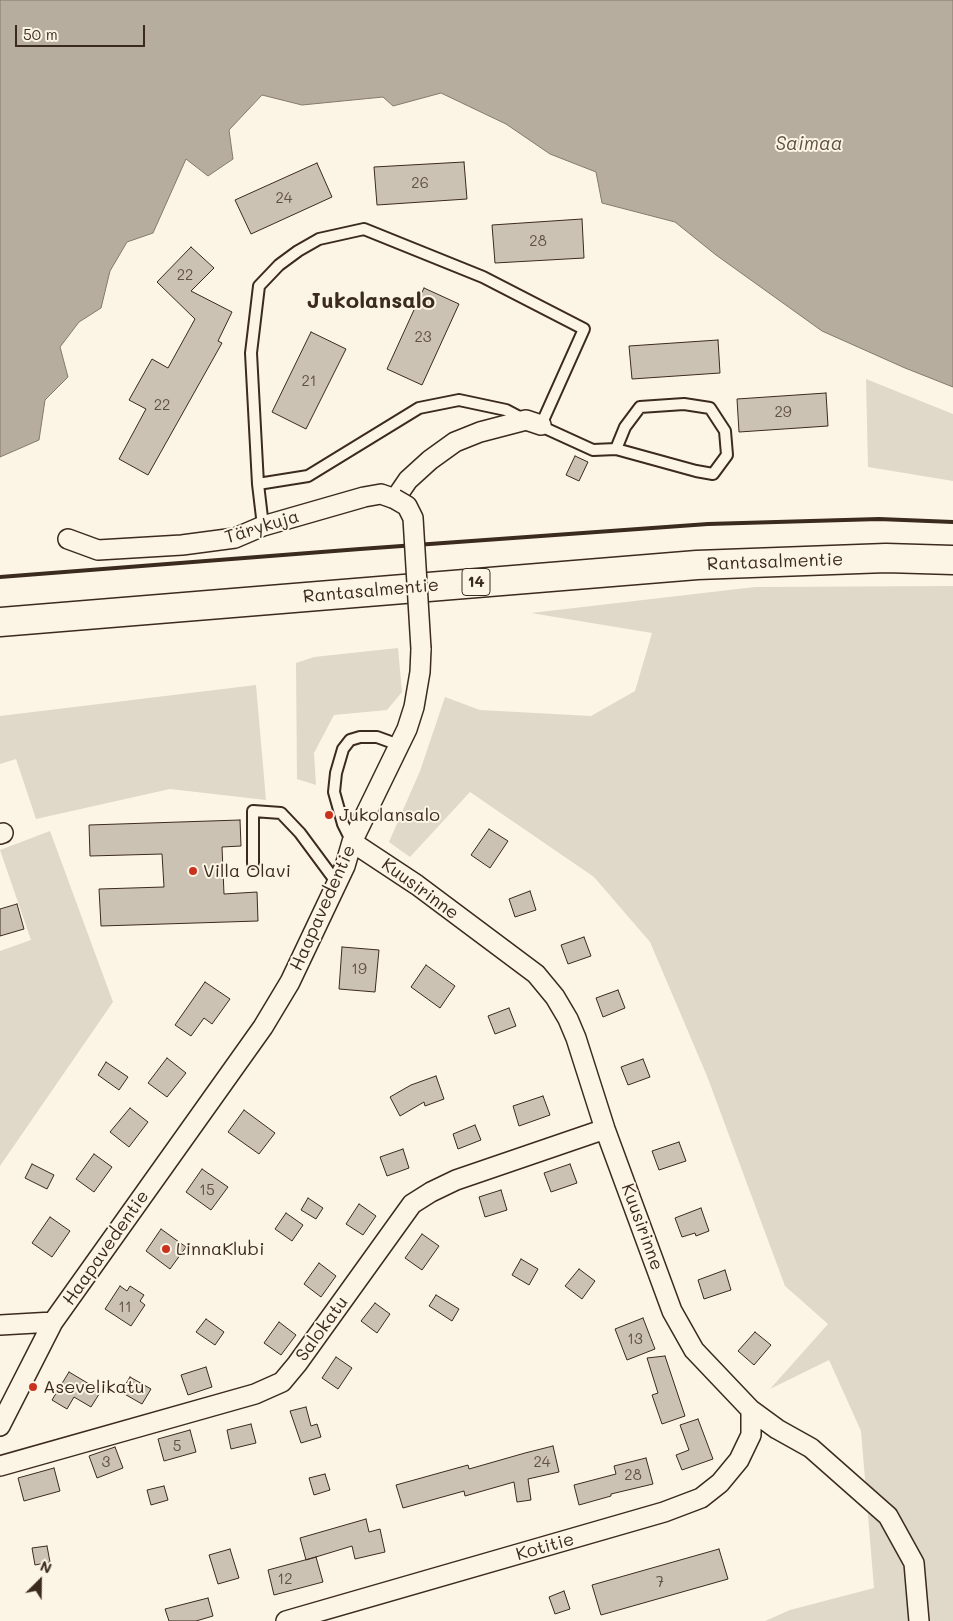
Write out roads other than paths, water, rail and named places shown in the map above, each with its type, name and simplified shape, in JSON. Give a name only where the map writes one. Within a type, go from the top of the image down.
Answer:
[{"type":"highway","name":"Rantasalmentie","points":[[0,622],[697,564],[886,558],[953,560]]},
{"type":"street","points":[[395,499],[408,480],[454,442],[480,432],[533,422]]},
{"type":"street","name":"Tärykuja","points":[[68,539],[98,550],[182,546],[235,538],[263,526],[364,497],[381,494],[395,499]]},
{"type":"street","name":"Haapavedentie","points":[[0,1426],[53,1322],[263,1027],[290,982],[337,883],[352,842],[399,745],[414,707],[420,672],[421,649],[413,518],[407,506],[395,499]]},
{"type":"street","name":"Kuusirinne","points":[[352,842],[418,885],[536,974],[555,997],[568,1019],[576,1038],[605,1129],[672,1311],[694,1350],[751,1410],[777,1429],[811,1448],[888,1516],[914,1563],[919,1621]]},
{"type":"street","name":"Salokatu","points":[[0,1466],[255,1394],[282,1382],[412,1204],[456,1180],[605,1129]]},
{"type":"street","points":[[0,1325],[53,1322]]},
{"type":"street","name":"Kotitie","points":[[286,1621],[664,1512],[701,1498],[720,1483],[739,1460],[751,1435],[751,1410]]},
{"type":"lane","points":[[263,526],[258,484],[251,353],[259,286],[279,265],[319,239],[364,230],[483,277],[584,329],[533,422]]},
{"type":"lane","points":[[258,484],[308,476],[419,408],[459,400],[506,410],[593,450],[616,449],[713,474],[727,455],[726,432],[710,408],[684,404],[640,407],[625,427],[616,449]]},
{"type":"lane","points":[[352,842],[343,824],[334,792],[336,774],[343,749],[350,740],[360,736],[377,737],[399,745]]},
{"type":"lane","points":[[253,863],[253,811],[281,813],[300,834],[337,883]]},
{"type":"water","name":"Saimaa","points":[[0,0],[953,0],[953,387],[822,331],[716,255],[675,222],[602,203],[596,172],[550,154],[506,124],[441,93],[393,106],[383,97],[302,105],[262,95],[229,130],[233,159],[208,176],[186,159],[153,233],[127,242],[110,271],[101,308],[79,322],[60,347],[68,377],[45,400],[39,440],[0,457]]},
{"type":"railway","points":[[0,577],[708,524],[879,519],[953,522]]},
{"type":"place","name":"Jukolansalo","points":[[329,815]]},
{"type":"place","name":"Villa Olavi","points":[[193,871]]},
{"type":"place","name":"LinnaKlubi","points":[[166,1249]]},
{"type":"place","name":"Asevelikatu","points":[[33,1387]]},
{"type":"district","name":"Jukolansalo","points":[[371,301]]}]
